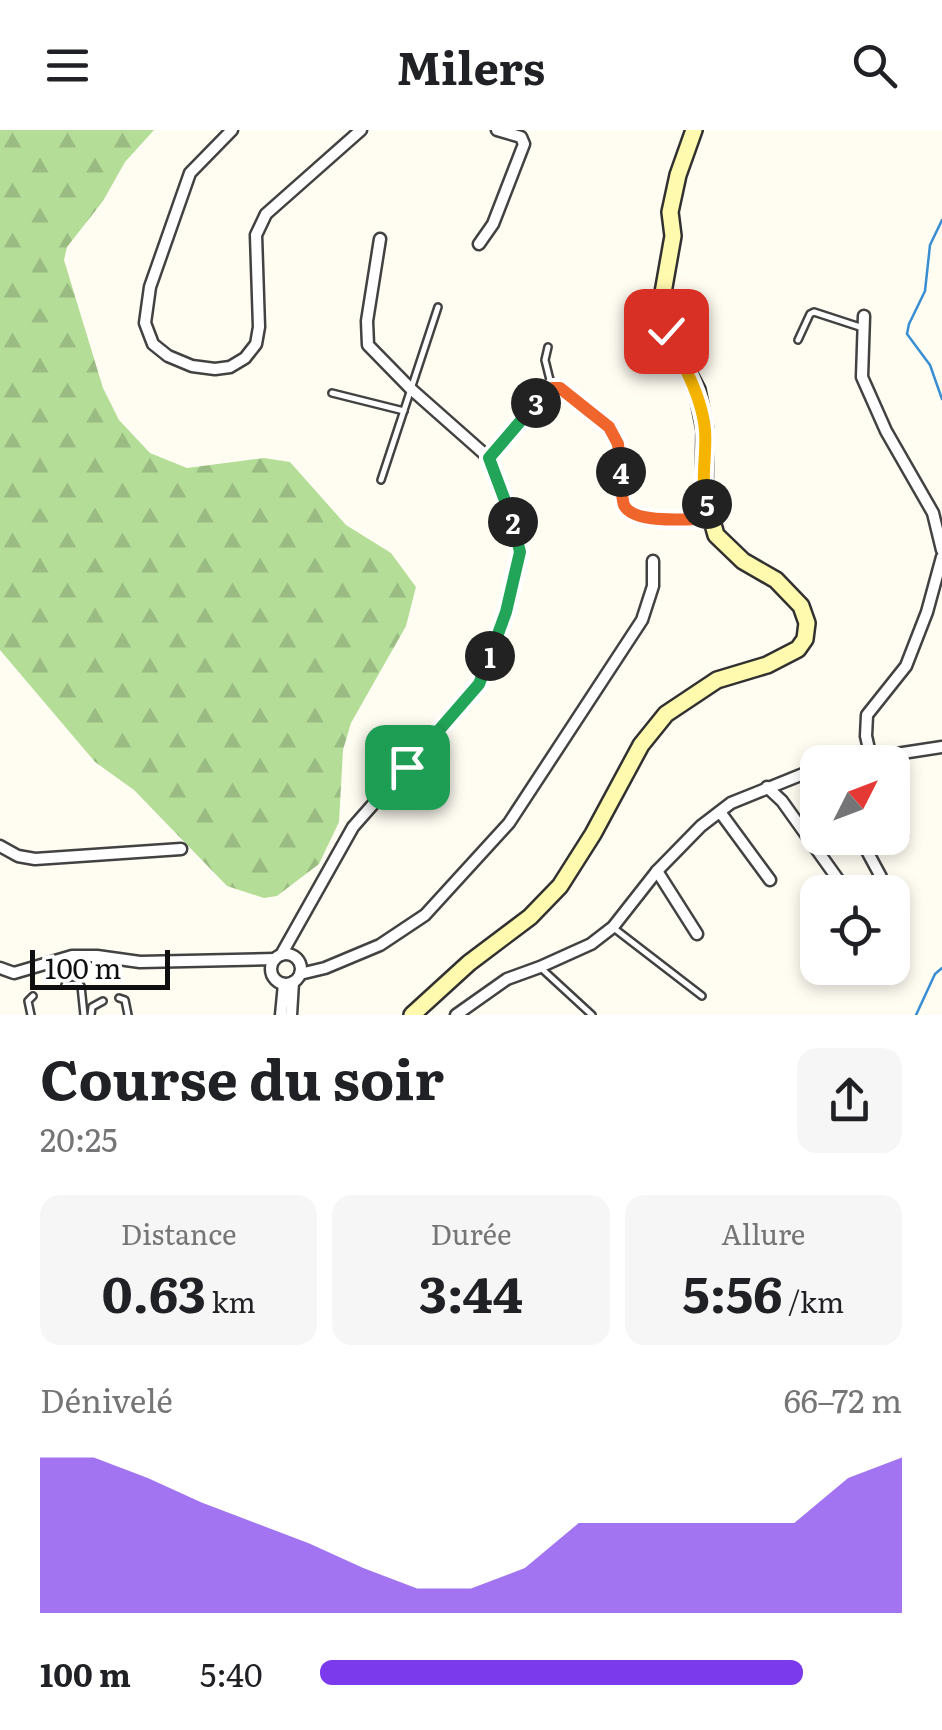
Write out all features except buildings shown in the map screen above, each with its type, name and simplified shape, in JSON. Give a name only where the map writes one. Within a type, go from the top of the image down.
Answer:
[{"type":"main road","points":[[412,1015],[469,963],[530,917],[560,886],[642,744],[666,714],[717,680],[767,665],[798,649],[805,639],[807,623],[801,606],[776,580],[743,561],[716,535],[704,492],[705,430],[696,390],[666,331],[661,304],[672,236],[670,212],[694,130]]},
{"type":"street","points":[[232,130],[190,174],[150,286],[145,323],[153,344],[168,356],[192,366],[215,369],[230,367],[245,358],[256,344],[256,235],[266,214],[360,130]]},
{"type":"street","points":[[479,244],[492,224],[524,144],[520,138],[497,130]]},
{"type":"street","points":[[281,1015],[292,934],[353,828],[479,684],[506,612],[520,552],[510,512],[489,458],[368,345],[367,320],[380,239]]},
{"type":"street","points":[[864,322],[862,377],[886,431],[933,513],[942,550]]},
{"type":"street","points":[[489,458],[544,394],[560,388],[609,427],[618,444],[624,506],[635,516],[711,518]]},
{"type":"street","points":[[868,745],[867,715],[906,666],[927,612],[942,557]]},
{"type":"street","points":[[0,968],[14,974],[72,956],[97,956],[140,962],[246,961],[325,968],[380,945],[426,915],[509,823],[642,620],[652,586],[653,561]]},
{"type":"street","points":[[910,753],[942,748]]},
{"type":"street","points":[[456,1015],[507,979],[591,944],[613,927],[656,871],[702,826],[731,803],[800,775]]},
{"type":"street","points":[[767,787],[782,801],[835,875]]},
{"type":"street","points":[[720,812],[770,880]]},
{"type":"street","points":[[0,846],[18,856],[35,859],[181,849]]},
{"type":"street","points":[[656,871],[698,934]]},
{"type":"street","points":[[246,961],[271,972],[276,980],[289,967]]},
{"type":"street","points":[[271,972],[289,967]]},
{"type":"street","points":[[289,967],[292,1015]]},
{"type":"lane","points":[[380,480],[438,307]]},
{"type":"lane","points":[[798,340],[814,312],[864,322]]},
{"type":"lane","points":[[548,347],[546,360],[552,388]]},
{"type":"lane","points":[[332,392],[404,411]]},
{"type":"lane","points":[[613,927],[702,996]]},
{"type":"lane","points":[[540,968],[592,1015]]},
{"type":"lane","points":[[65,985],[81,986],[87,1015]]},
{"type":"lane","points":[[31,1015],[28,1000],[33,996]]},
{"type":"lane","points":[[120,998],[125,1000],[128,1015]]},
{"type":"lane","points":[[87,1015],[103,1002]]},
{"type":"green space","points":[[0,130],[154,130],[125,162],[103,201],[67,247],[64,260],[103,388],[119,420],[150,453],[187,468],[264,458],[290,462],[346,525],[391,553],[416,587],[406,626],[351,723],[343,750],[339,822],[319,864],[277,896],[264,898],[227,886],[134,790],[95,762],[0,650]]},
{"type":"waterway","points":[[942,220],[930,245],[925,291],[907,334],[930,365],[942,399]]},
{"type":"waterway","points":[[916,1015],[935,974],[942,968]]},
{"type":"route","points":[[407,767],[479,684],[506,612],[520,552],[510,512],[489,458],[544,394],[560,388],[609,427],[618,444],[624,506],[635,516],[711,518],[704,492],[705,430],[696,390],[666,331]]}]
